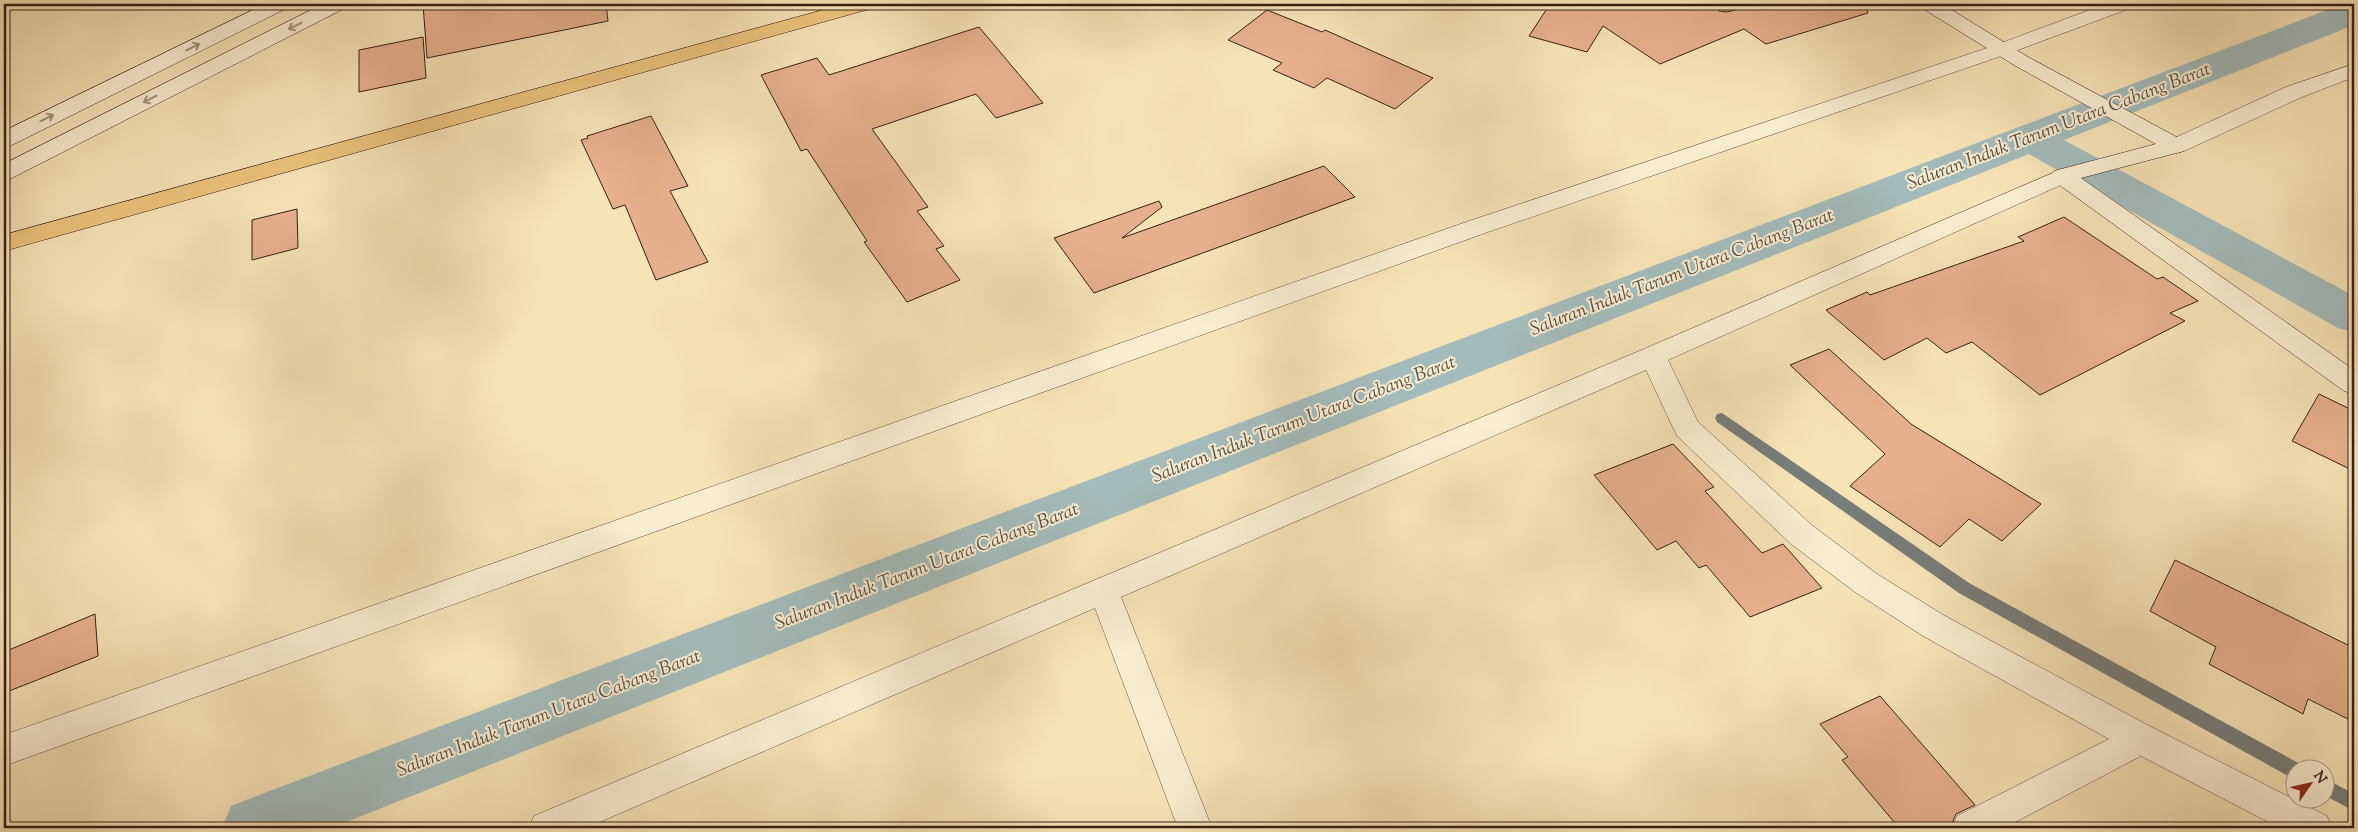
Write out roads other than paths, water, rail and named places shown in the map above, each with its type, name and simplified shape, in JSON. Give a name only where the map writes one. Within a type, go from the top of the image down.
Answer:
[{"type":"main road","points":[[4,243],[866,4]]},
{"type":"street","points":[[4,140],[280,4]]},
{"type":"street","points":[[4,173],[338,4]]},
{"type":"street","points":[[1929,4],[2012,55],[2166,143]]},
{"type":"street","points":[[4,751],[1478,227],[2012,55],[2124,4]]},
{"type":"street","points":[[546,828],[1653,356],[2062,176],[2166,143],[2354,70]]},
{"type":"street","points":[[2062,176],[2354,384]]},
{"type":"street","points":[[1653,356],[1687,429],[1802,534],[1866,583],[1934,626],[2141,739],[2315,828]]},
{"type":"street","points":[[1103,590],[1194,828]]},
{"type":"street","points":[[1969,828],[2141,739]]},
{"type":"waterway","name":"Saluran Induk Tarum Utara Cabang Barat","points":[[254,828],[2354,12]]},
{"type":"waterway","points":[[2030,138],[2354,316]]},
{"type":"waterway","points":[[1722,418],[1964,588],[2286,765]]},
{"type":"waterway","points":[[2336,793],[2354,803]]}]
